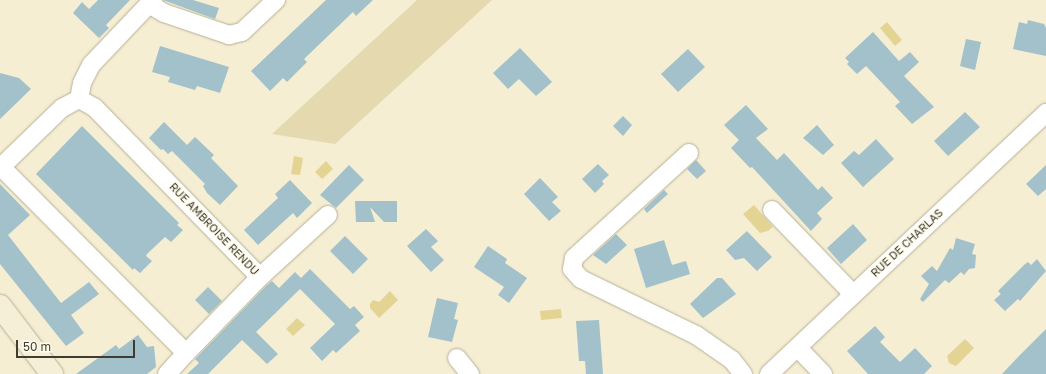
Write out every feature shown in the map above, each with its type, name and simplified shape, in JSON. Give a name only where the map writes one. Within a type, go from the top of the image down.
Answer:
[{"type":"main road","points":[[0,306],[52,374]]},
{"type":"street","points":[[186,353],[1,167],[62,108],[79,99],[82,83],[91,65],[151,2],[164,13],[229,34],[242,32],[276,0]]},
{"type":"street","name":"RUE AMBROISE RENDU","points":[[79,99],[96,108],[260,277],[167,374]]},
{"type":"street","name":"RUE DE CHARLAS","points":[[769,374],[1046,113]]},
{"type":"street","points":[[689,153],[574,258],[572,268],[581,279],[696,335],[732,360],[743,374]]},
{"type":"street","points":[[772,210],[853,294]]},
{"type":"street","points":[[260,277],[328,215]]},
{"type":"street","points":[[798,348],[823,374]]},
{"type":"street","points":[[458,358],[470,374]]},
{"type":"shaded area","points":[[417,0],[492,0],[335,144],[272,134]]},
{"type":"shaded area","points":[[887,22],[902,40],[895,46],[880,28]]},
{"type":"shaded area","points":[[294,156],[303,158],[300,175],[291,174]]},
{"type":"shaded area","points":[[326,161],[333,169],[322,179],[315,172]]},
{"type":"shaded area","points":[[754,205],[773,227],[768,231],[760,233],[743,214]]},
{"type":"shaded area","points":[[390,291],[398,300],[379,318],[370,308],[370,304],[373,300],[379,302]]},
{"type":"shaded area","points":[[561,309],[562,318],[541,320],[540,311]]},
{"type":"shaded area","points":[[297,318],[305,325],[293,336],[286,329]]},
{"type":"shaded area","points":[[965,339],[974,348],[956,366],[949,363],[947,356]]},
{"type":"building","points":[[98,0],[130,0],[106,25],[109,28],[99,38],[73,13],[82,2],[89,9]]},
{"type":"building","points":[[163,0],[193,0],[219,8],[215,19]]},
{"type":"building","points":[[326,0],[373,0],[356,16],[353,12],[304,59],[307,62],[287,82],[283,78],[270,91],[251,71]]},
{"type":"building","points":[[1028,20],[1044,24],[1046,28],[1046,56],[1013,49],[1019,22],[1027,24]]},
{"type":"building","points":[[873,32],[899,61],[910,52],[919,62],[904,76],[934,107],[912,124],[895,106],[900,102],[866,66],[857,74],[847,64],[849,62],[845,58]]},
{"type":"building","points":[[966,39],[981,42],[975,70],[960,66]]},
{"type":"building","points":[[160,46],[229,67],[220,93],[197,86],[195,90],[168,82],[170,77],[152,72]]},
{"type":"building","points":[[520,48],[552,82],[536,96],[519,79],[508,89],[493,73]]},
{"type":"building","points":[[688,49],[705,67],[678,92],[661,74]]},
{"type":"building","points":[[0,73],[19,78],[31,89],[0,119]]},
{"type":"building","points":[[746,105],[768,129],[756,138],[777,160],[784,153],[818,190],[822,186],[833,198],[817,213],[822,219],[811,231],[752,167],[750,168],[731,148],[739,140],[724,125]]},
{"type":"building","points":[[965,112],[980,127],[948,156],[934,141]]},
{"type":"building","points":[[623,116],[632,125],[623,136],[613,126]]},
{"type":"building","points":[[164,122],[187,145],[195,137],[214,155],[211,158],[238,186],[220,205],[207,193],[203,186],[205,184],[172,151],[168,154],[163,149],[161,150],[149,138]]},
{"type":"building","points":[[817,125],[834,145],[823,155],[803,138]]},
{"type":"building","points":[[82,126],[179,223],[177,225],[183,230],[171,242],[165,237],[147,254],[146,256],[152,261],[140,273],[134,268],[133,270],[36,174]]},
{"type":"building","points":[[876,139],[894,159],[863,187],[841,163],[854,151],[859,155]]},
{"type":"building","points":[[696,160],[706,171],[697,179],[687,169]]},
{"type":"building","points":[[598,164],[609,175],[602,181],[604,184],[595,193],[582,179]]},
{"type":"building","points":[[349,165],[364,180],[336,208],[320,195]]},
{"type":"building","points":[[1046,165],[1046,189],[1038,196],[1026,184]]},
{"type":"building","points":[[540,178],[558,197],[552,202],[561,211],[549,221],[524,194]]},
{"type":"building","points":[[290,180],[312,203],[297,218],[293,213],[258,245],[244,230],[278,198],[275,194]]},
{"type":"building","points":[[0,184],[30,215],[8,235],[61,303],[89,282],[99,294],[71,315],[84,333],[66,346],[0,264]]},
{"type":"building","points":[[664,190],[668,194],[647,213],[644,209]]},
{"type":"building","points":[[355,201],[397,201],[397,222],[384,222],[370,207],[375,222],[356,222]]},
{"type":"building","points":[[853,224],[867,240],[841,264],[827,248]]},
{"type":"building","points":[[426,229],[438,241],[431,247],[444,260],[431,272],[407,246]]},
{"type":"building","points":[[747,231],[772,257],[757,271],[744,258],[735,260],[726,250]]},
{"type":"building","points":[[616,234],[627,245],[606,264],[593,255]]},
{"type":"building","points":[[345,236],[368,259],[353,274],[330,251]]},
{"type":"building","points":[[956,238],[975,244],[972,254],[976,255],[975,268],[969,269],[964,275],[961,272],[949,283],[945,280],[923,302],[920,299],[929,284],[921,276],[932,266],[937,271],[950,248],[953,250]]},
{"type":"building","points":[[664,240],[672,265],[686,261],[690,274],[646,288],[634,249]]},
{"type":"building","points":[[488,246],[507,259],[505,263],[527,278],[509,303],[498,295],[504,287],[474,267]]},
{"type":"building","points":[[1037,259],[1046,271],[1020,301],[1018,299],[1005,311],[994,300],[1001,294],[998,291],[1024,265],[1028,262],[1031,265]]},
{"type":"building","points":[[310,269],[350,309],[354,306],[364,317],[355,325],[360,331],[336,353],[333,350],[322,361],[310,348],[335,324],[300,289],[256,332],[278,354],[267,364],[242,340],[208,374],[187,374],[199,363],[195,359],[266,286],[272,281],[279,288],[295,272],[301,278]]},
{"type":"building","points":[[717,278],[722,278],[736,294],[703,318],[690,304]]},
{"type":"building","points":[[208,287],[222,301],[209,314],[195,300]]},
{"type":"building","points":[[437,298],[458,303],[454,319],[458,320],[452,342],[428,337]]},
{"type":"building","points":[[599,320],[603,374],[586,374],[585,361],[579,361],[576,321]]},
{"type":"building","points":[[875,326],[885,337],[880,342],[900,362],[915,348],[932,366],[924,374],[868,374],[847,351]]},
{"type":"building","points":[[1046,329],[1046,374],[1002,374],[1018,357]]},
{"type":"building","points":[[138,335],[147,347],[154,346],[156,367],[147,374],[76,374],[116,345],[119,349]]}]
